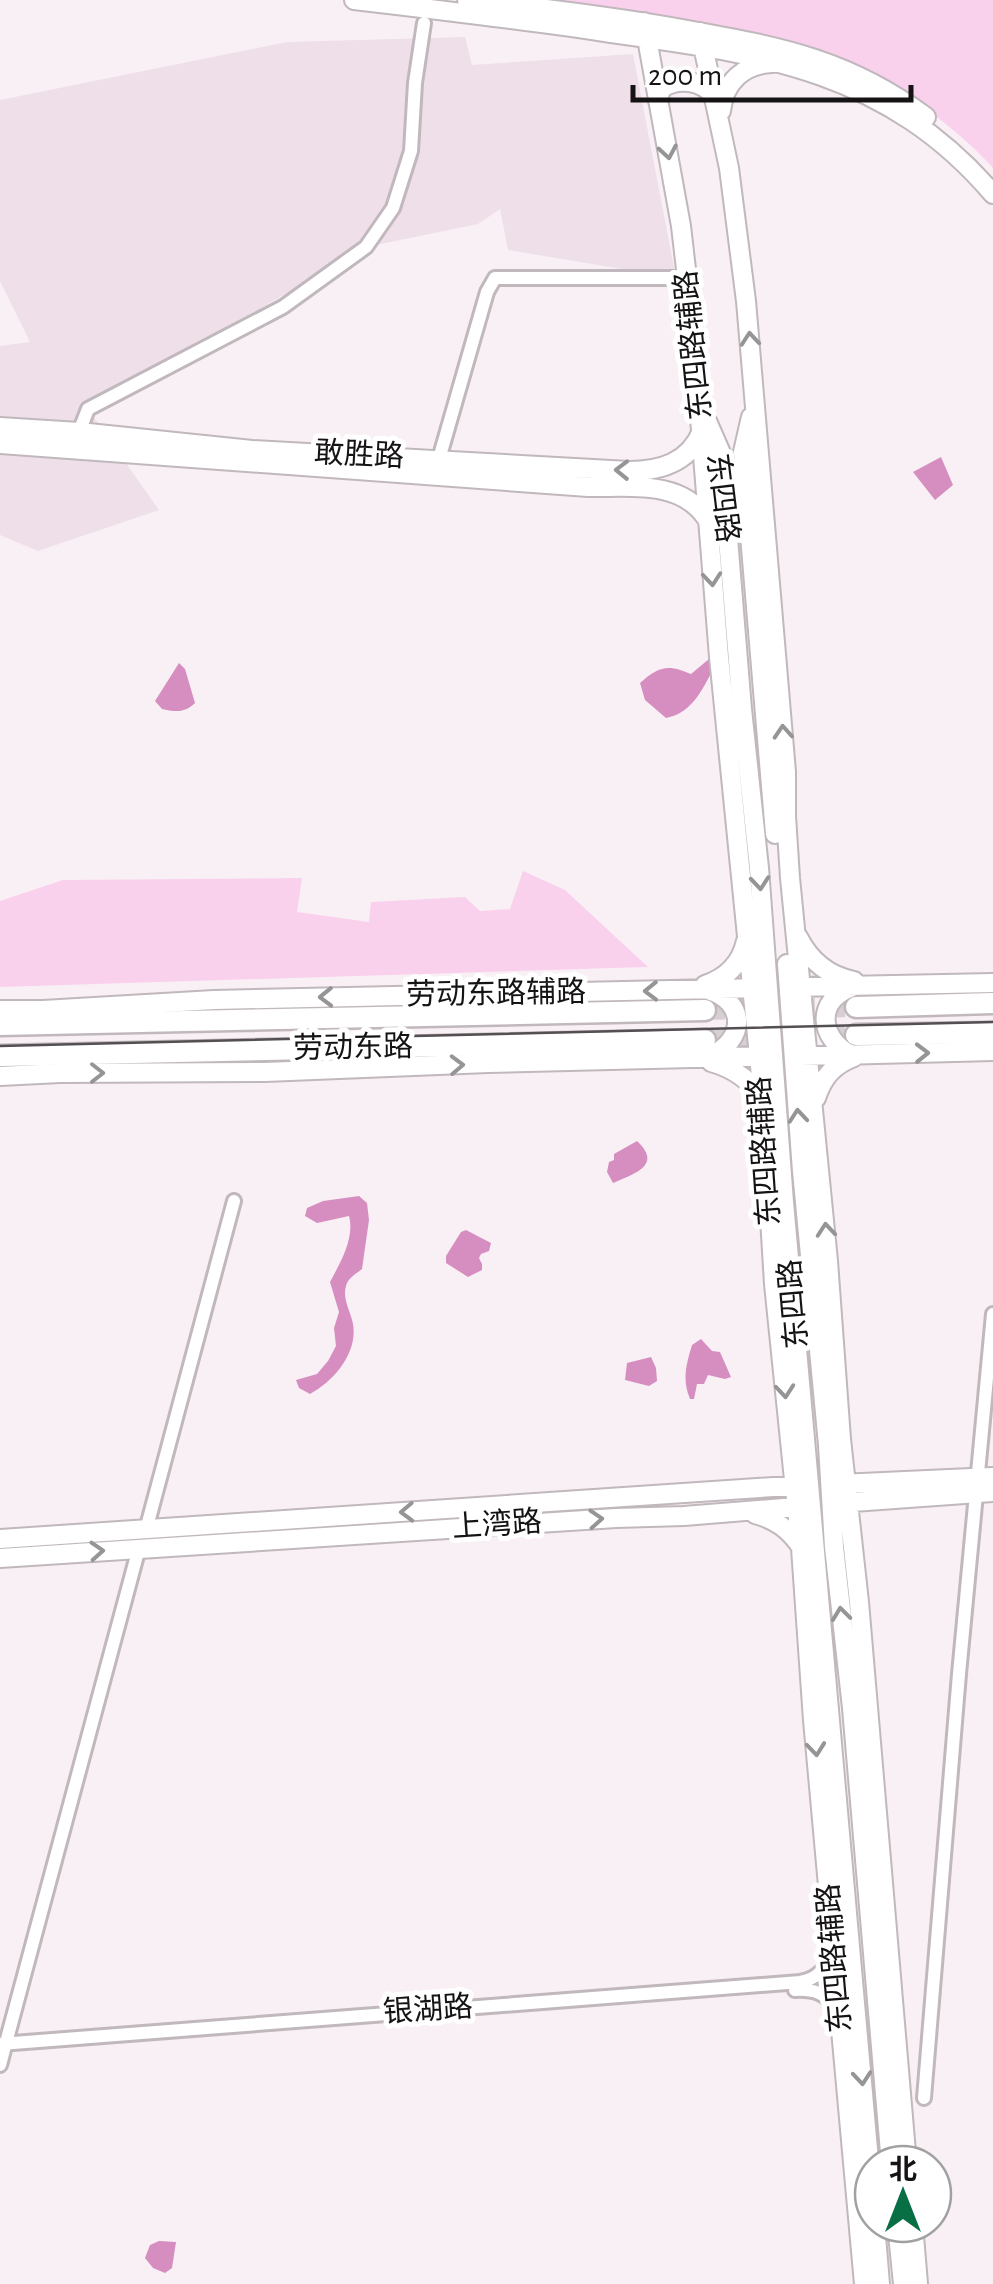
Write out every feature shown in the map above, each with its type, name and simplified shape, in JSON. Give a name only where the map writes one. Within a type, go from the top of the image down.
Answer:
[{"type":"highway","points":[[857,996],[993,1003]]},
{"type":"highway","name":"劳动东路","points":[[0,1025],[706,1000]]},
{"type":"highway","points":[[858,1048],[993,1033]]},
{"type":"highway","name":"劳动东路","points":[[0,1056],[700,1052]]},
{"type":"main road","points":[[354,0],[602,32],[646,30]]},
{"type":"main road","points":[[466,0],[797,52],[861,76],[916,109],[969,151],[993,177]]},
{"type":"main road","name":"东四路辅路","points":[[646,30],[683,243],[740,862],[756,939]]},
{"type":"main road","points":[[602,32],[636,45],[652,66]]},
{"type":"main road","points":[[701,39],[823,75],[854,89],[918,123],[993,194]]},
{"type":"main road","name":"东四路辅路","points":[[701,39],[736,216],[755,400],[786,788],[790,936]]},
{"type":"main road","points":[[721,132],[725,92],[737,76],[756,64],[783,63]]},
{"type":"main road","points":[[658,101],[662,89],[674,82],[702,84],[714,97]]},
{"type":"main road","name":"东四路","points":[[755,400],[743,452],[780,889],[790,936],[801,1056],[824,1404],[839,1493],[840,1605],[889,2144]]},
{"type":"main road","name":"东四路","points":[[700,406],[721,453],[751,798],[760,988]]},
{"type":"main road","name":"敢胜路","points":[[0,427],[252,450],[642,471],[665,467],[682,458],[697,444],[702,431]]},
{"type":"main road","name":"敢胜路","points":[[0,444],[573,486],[662,489],[687,499],[708,520]]},
{"type":"main road","points":[[777,848],[786,788]]},
{"type":"main road","points":[[740,862],[751,798]]},
{"type":"main road","points":[[685,990],[724,977],[756,939],[778,955],[790,936],[831,974],[880,985]]},
{"type":"main road","name":"劳动东路辅路","points":[[0,1010],[214,1000],[685,990],[706,1000],[760,988],[857,996],[880,985],[993,982]]},
{"type":"main road","name":"东四路辅路","points":[[760,988],[766,1056],[763,1101],[770,1227],[788,1432],[802,1485]]},
{"type":"main road","points":[[857,996],[840,992],[825,1016],[832,1041],[858,1048]]},
{"type":"main road","points":[[0,1076],[207,1074],[722,1050],[735,1035],[732,1005],[727,999],[706,1000]]},
{"type":"main road","points":[[815,1114],[819,1088],[828,1072],[858,1048]]},
{"type":"main road","points":[[700,1052],[801,1056],[858,1048],[993,1051]]},
{"type":"main road","points":[[700,1052],[707,1061],[734,1071],[754,1086],[779,1139]]},
{"type":"main road","name":"东四路","points":[[766,1056],[779,1139],[802,1485],[817,1583],[867,2144]]},
{"type":"main road","name":"东四路辅路","points":[[801,1056],[815,1114],[842,1445],[839,1493],[854,1552],[905,2144]]},
{"type":"main road","points":[[770,1227],[781,1164]]},
{"type":"main road","points":[[820,1358],[830,1286]]},
{"type":"main road","points":[[824,1404],[842,1445],[858,1468],[896,1490],[863,1518],[854,1552]]},
{"type":"main road","points":[[739,1488],[760,1480],[782,1464],[788,1432]]},
{"type":"main road","name":"上湾路","points":[[0,1539],[739,1488],[802,1485],[839,1493],[985,1485]]},
{"type":"main road","name":"上湾路","points":[[0,1558],[740,1512],[804,1506],[839,1493]]},
{"type":"main road","name":"东四路辅路","points":[[804,1506],[801,1548],[812,1693],[864,2284]]},
{"type":"main road","points":[[740,1512],[756,1514],[788,1529],[817,1583]]},
{"type":"main road","points":[[812,1693],[822,1638]]},
{"type":"main road","points":[[850,1694],[862,1640]]},
{"type":"main road","points":[[877,2244],[880,2284]]},
{"type":"main road","points":[[899,2244],[902,2284]]},
{"type":"main road","points":[[915,2244],[918,2284]]},
{"type":"street","points":[[79,432],[88,409],[282,307],[366,247],[393,208],[411,151],[424,23]]},
{"type":"street","points":[[439,459],[487,292],[495,278],[676,278]]},
{"type":"street","points":[[146,1530],[234,1201]]},
{"type":"street","points":[[924,2098],[985,1485],[993,1314]]},
{"type":"street","points":[[2,2050],[139,1548]]},
{"type":"street","name":"银湖路","points":[[2,2050],[800,1982],[810,1980],[824,1969],[833,1943]]},
{"type":"street","name":"银湖路","points":[[2,2050],[800,1990],[822,1994],[840,2017]]},
{"type":"shaded area","points":[[538,0],[993,0],[993,168],[930,112],[879,79],[828,55],[738,32],[615,9]]},
{"type":"shaded area","points":[[465,37],[472,65],[633,54],[676,278],[508,250],[500,209],[478,224],[366,247],[88,409],[159,510],[38,551],[0,535],[0,346],[30,342],[0,281],[0,100],[287,42]]},
{"type":"shaded area","points":[[941,457],[953,485],[935,500],[913,472]]},
{"type":"shaded area","points":[[709,659],[715,665],[684,711],[666,718],[645,700],[640,683],[653,673],[670,668],[691,674]]},
{"type":"shaded area","points":[[179,663],[185,669],[195,703],[180,711],[162,709],[155,701]]},
{"type":"shaded area","points":[[523,871],[565,890],[648,967],[0,987],[0,901],[63,880],[302,878],[297,912],[369,922],[371,902],[465,897],[480,911],[510,909]]},
{"type":"shaded area","points":[[637,1141],[647,1157],[646,1163],[613,1183],[607,1172],[609,1162],[614,1160],[614,1154]]},
{"type":"shaded area","points":[[359,1196],[367,1203],[369,1220],[362,1269],[348,1281],[345,1291],[353,1324],[352,1345],[335,1374],[310,1394],[299,1388],[296,1380],[317,1374],[336,1346],[334,1328],[339,1312],[330,1282],[346,1250],[350,1224],[349,1216],[317,1223],[305,1216],[307,1208],[323,1201]]},
{"type":"shaded area","points":[[466,1230],[491,1243],[489,1251],[479,1258],[482,1270],[468,1277],[446,1263],[446,1256]]},
{"type":"shaded area","points":[[701,1339],[712,1351],[720,1352],[731,1377],[708,1375],[704,1384],[697,1384],[694,1399],[690,1399],[687,1366],[692,1345]]},
{"type":"shaded area","points":[[651,1357],[657,1381],[649,1386],[625,1380],[627,1363]]},
{"type":"shaded area","points":[[176,2242],[172,2268],[165,2273],[153,2268],[145,2258],[150,2245]]},
{"type":"tunnel","points":[[705,1010],[856,1007]]},
{"type":"tunnel","points":[[705,1040],[856,1035]]},
{"type":"railway","points":[[0,1046],[993,1022]]}]
